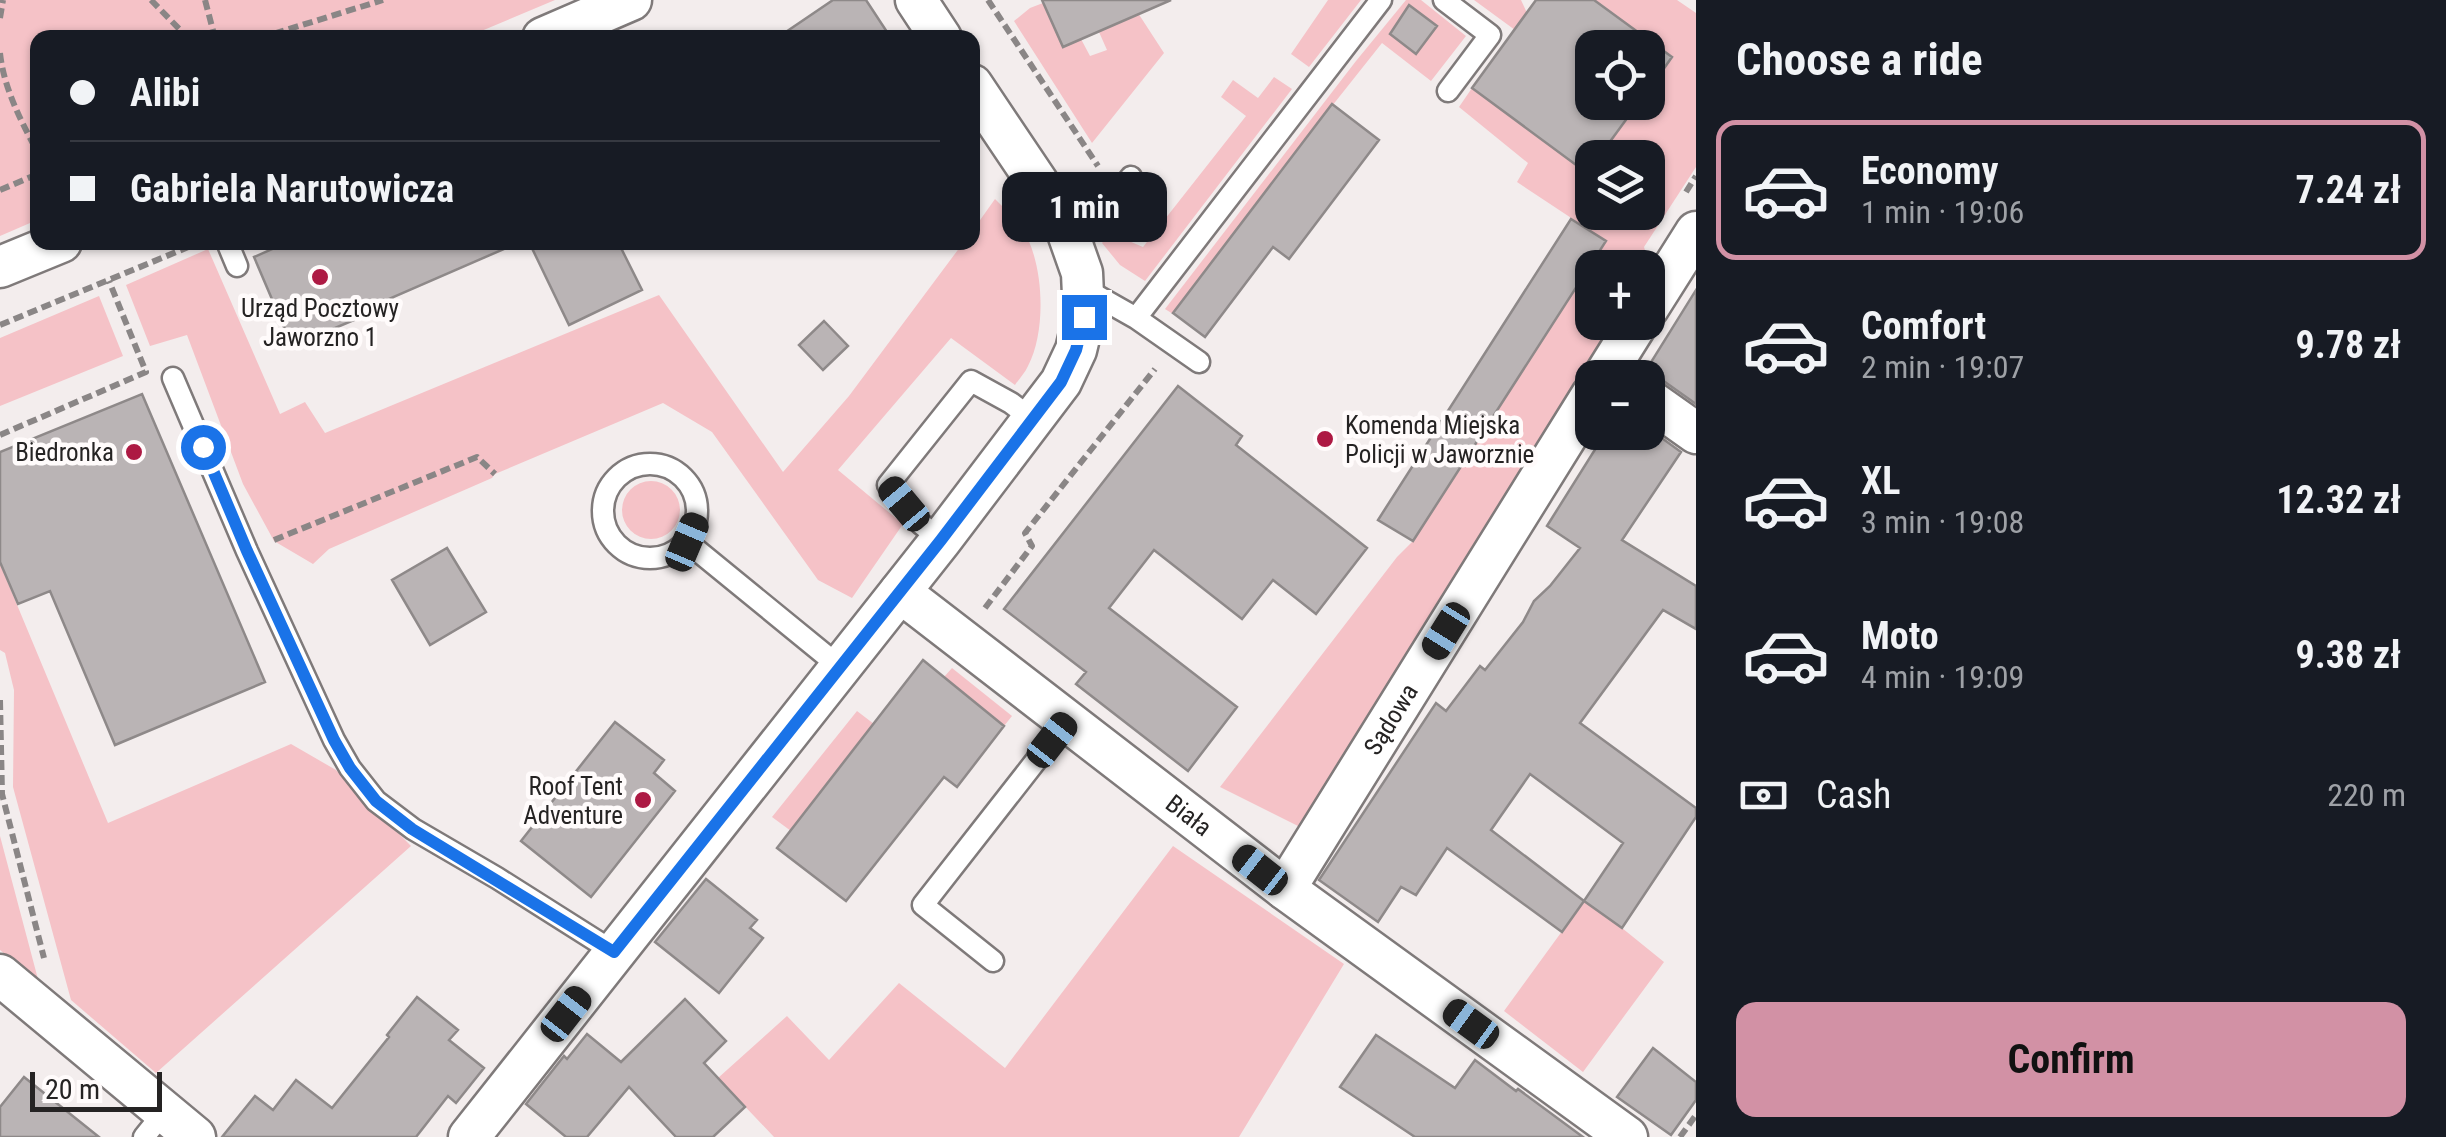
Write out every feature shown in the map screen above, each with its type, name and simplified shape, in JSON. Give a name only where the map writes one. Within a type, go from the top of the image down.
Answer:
[{"type":"street","points":[[562,30],[631,0]]},
{"type":"street","points":[[916,0],[935,30]]},
{"type":"street","points":[[470,1137],[1061,382],[1076,350],[1084,317],[1082,273],[1064,222],[980,97]]},
{"type":"street","points":[[1665,281],[1696,232]]},
{"type":"street","points":[[0,267],[41,250]]},
{"type":"street","points":[[1665,411],[1696,433]]},
{"type":"street","name":"Sądowa","points":[[1285,889],[1575,428]]},
{"type":"street","name":"Biała","points":[[900,592],[1285,889],[1627,1137]]},
{"type":"street","points":[[0,975],[51,1018],[154,1124],[195,1137]]},
{"type":"lane","points":[[1136,318],[1381,0]]},
{"type":"lane","points":[[1444,0],[1490,35],[1448,91]]},
{"type":"lane","points":[[1074,249],[1131,177]]},
{"type":"lane","points":[[230,250],[237,266]]},
{"type":"lane","points":[[1083,288],[1136,318],[1199,362]]},
{"type":"lane","points":[[174,378],[247,551],[350,768],[376,801],[412,829],[614,952]]},
{"type":"lane","points":[[941,540],[920,523],[888,485],[970,381],[1032,419]]},
{"type":"lane","points":[[655,463],[672,468],[685,478],[697,500],[698,516],[687,542],[660,558],[642,558],[614,542],[602,511],[606,490],[616,476],[630,467],[655,463]]},
{"type":"lane","points":[[687,542],[840,667]]},
{"type":"lane","points":[[993,961],[923,904],[1067,721]]},
{"type":"path","points":[[0,18],[3,0]]},
{"type":"path","points":[[151,0],[180,30]]},
{"type":"path","points":[[206,0],[213,30]]},
{"type":"path","points":[[286,30],[384,0]]},
{"type":"path","points":[[0,52],[2,75],[30,137]]},
{"type":"path","points":[[0,190],[30,177]]},
{"type":"path","points":[[0,325],[181,250]]},
{"type":"path","points":[[0,435],[146,372],[109,281]]},
{"type":"path","points":[[976,620],[1032,546],[1024,533],[1174,344]]},
{"type":"path","points":[[247,551],[477,457],[495,474]]},
{"type":"path","points":[[0,700],[2,794],[53,992],[51,1018]]},
{"type":"path","points":[[1680,1137],[1696,1115]]},
{"type":"shaded area","points":[[0,0],[555,0],[484,30],[30,30],[30,223],[0,236]]},
{"type":"shaded area","points":[[1328,0],[1361,0],[1309,67],[1291,54]]},
{"type":"shaded area","points":[[1406,0],[1421,0],[1466,36],[1431,81],[1382,43],[1173,314],[1165,309],[1356,61]]},
{"type":"shaded area","points":[[1474,0],[1521,0],[1527,13],[1515,30]]},
{"type":"shaded area","points":[[1594,0],[1677,0],[1696,13],[1696,167],[1665,215],[1665,140],[1611,140],[1626,120],[1665,120],[1665,67],[1672,57],[1665,52],[1665,30],[1635,30]]},
{"type":"shaded area","points":[[1043,3],[1063,48],[1081,39],[1090,56],[1107,50],[1099,32],[1138,13],[1164,53],[1092,143],[1014,21]]},
{"type":"shaded area","points":[[1274,77],[1292,89],[1145,281],[1120,265],[1102,243],[1110,233],[1143,247],[1246,116],[1221,97],[1233,80],[1258,98]]},
{"type":"shaded area","points":[[1472,88],[1575,163],[1575,220],[1517,182],[1528,163],[1459,107]]},
{"type":"shaded area","points":[[995,199],[1022,228],[1029,242],[1040,296],[1034,351],[1015,385],[951,338],[838,470],[903,524],[852,598],[818,580],[712,432],[663,403],[329,549],[313,564],[274,541],[243,484],[187,335],[150,346],[126,285],[208,250],[280,414],[305,402],[325,433],[659,295],[783,472],[849,396],[958,250],[980,250],[980,220]]},
{"type":"shaded area","points":[[1589,230],[1655,230],[1645,250],[1600,250],[1606,241]]},
{"type":"shaded area","points":[[1575,289],[1575,340],[1601,340],[1589,360],[1575,360],[1575,383],[1300,827],[1220,787],[1397,557],[1413,541]]},
{"type":"shaded area","points":[[99,296],[123,356],[0,406],[0,338]]},
{"type":"shaded area","points":[[651,481],[671,490],[680,510],[671,530],[651,539],[631,530],[622,510],[631,490]]},
{"type":"shaded area","points":[[0,564],[108,823],[291,744],[336,770],[411,846],[156,1073],[71,1000],[13,787],[14,690],[5,653],[0,650]]},
{"type":"shaded area","points":[[952,668],[1012,716],[1004,726],[944,677]]},
{"type":"shaded area","points":[[857,711],[874,724],[791,831],[772,817]]},
{"type":"shaded area","points":[[0,836],[39,983],[0,950]]},
{"type":"shaded area","points":[[1173,846],[1344,964],[1239,1137],[774,1137],[718,1078],[787,1016],[829,1060],[899,983],[1005,1068]]},
{"type":"shaded area","points":[[1584,901],[1664,962],[1583,1072],[1504,1011]]},
{"type":"building","points":[[833,0],[866,0],[886,30],[789,30]]},
{"type":"building","points":[[1042,0],[1171,0],[1063,47]]},
{"type":"building","points":[[1536,0],[1594,0],[1635,30],[1575,30],[1575,120],[1626,120],[1611,140],[1575,140],[1575,164],[1472,88]]},
{"type":"building","points":[[1409,5],[1437,26],[1416,54],[1390,34]]},
{"type":"building","points":[[1332,104],[1379,140],[1289,259],[1273,247],[1205,337],[1173,313]]},
{"type":"building","points":[[1571,219],[1575,230],[1588,230],[1606,241],[1600,250],[1575,250],[1575,289],[1413,541],[1378,520]]},
{"type":"building","points":[[270,250],[502,250],[292,346],[254,257]]},
{"type":"building","points":[[533,250],[622,250],[642,290],[569,325]]},
{"type":"building","points":[[1696,290],[1696,404],[1665,382],[1665,360],[1652,360]]},
{"type":"building","points":[[824,321],[848,346],[823,370],[799,345]]},
{"type":"building","points":[[1178,386],[1242,436],[1236,445],[1367,548],[1316,614],[1273,580],[1242,619],[1154,550],[1109,608],[1237,707],[1188,771],[1076,684],[1086,672],[1004,609]]},
{"type":"building","points":[[142,394],[265,682],[115,745],[50,591],[18,604],[0,562],[0,452]]},
{"type":"building","points":[[1665,440],[1681,452],[1622,540],[1696,586],[1696,629],[1663,610],[1580,723],[1696,808],[1696,817],[1622,928],[1584,901],[1562,932],[1447,848],[1416,895],[1401,887],[1378,922],[1319,880],[1436,703],[1446,711],[1480,666],[1485,670],[1523,622],[1534,601],[1580,548],[1547,526],[1595,450],[1665,450]],"holes":[[[1530,774],[1623,843],[1584,901],[1491,830]]]},
{"type":"building","points":[[447,548],[486,612],[430,645],[392,580]]},
{"type":"building","points":[[923,660],[1004,726],[957,787],[944,777],[846,901],[777,848]]},
{"type":"building","points":[[615,722],[664,760],[654,773],[675,791],[591,897],[521,841]]},
{"type":"building","points":[[706,879],[757,920],[750,928],[763,938],[719,993],[655,942]]},
{"type":"building","points":[[417,997],[458,1030],[449,1040],[484,1068],[456,1103],[448,1096],[416,1137],[222,1137],[255,1096],[273,1110],[296,1080],[332,1108]]},
{"type":"building","points":[[685,999],[726,1041],[704,1063],[745,1107],[713,1137],[676,1137],[629,1087],[587,1137],[566,1137],[526,1104],[587,1034],[621,1062]]},
{"type":"building","points":[[1376,1035],[1455,1088],[1475,1060],[1583,1137],[1415,1137],[1340,1087]]},
{"type":"building","points":[[1653,1048],[1696,1082],[1696,1100],[1671,1135],[1617,1097]]},
{"type":"building","points":[[24,1077],[99,1137],[0,1137],[0,1107]]},
{"type":"place","name":"Urząd Pocztowy Jaworzno 1","points":[[320,277]]},
{"type":"place","name":"Komenda Miejska Policji w Jaworznie","points":[[1325,439]]},
{"type":"place","name":"Biedronka","points":[[134,452]]},
{"type":"place","name":"Roof Tent Adventure","points":[[643,800]]},
{"type":"route","points":[[203,447],[334,740],[376,801],[412,829],[614,952],[941,540],[1061,382],[1076,350],[1084,317]]}]
